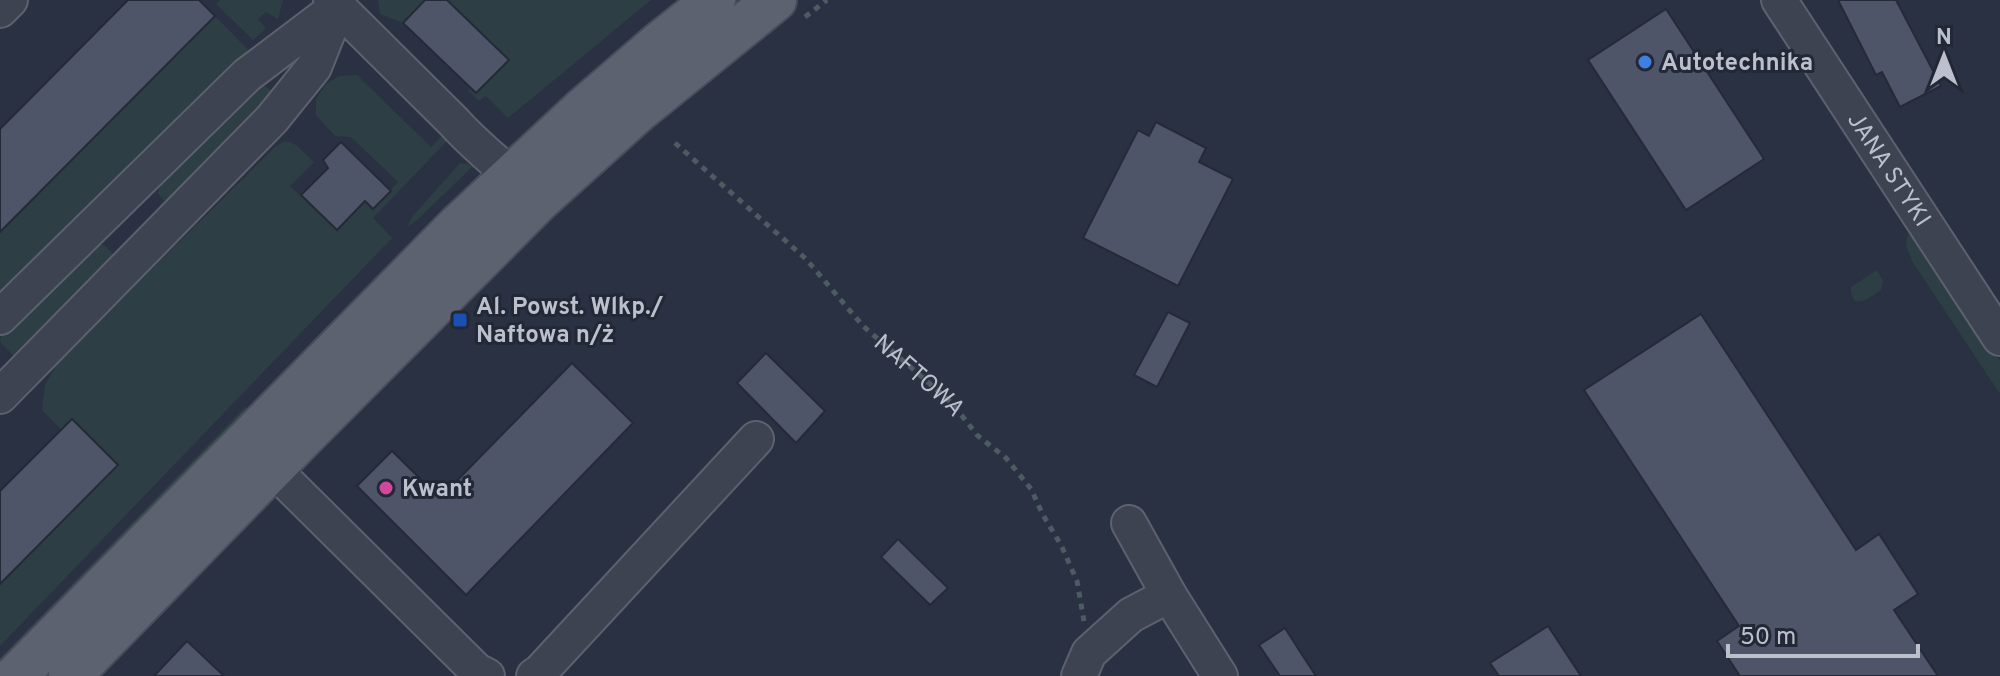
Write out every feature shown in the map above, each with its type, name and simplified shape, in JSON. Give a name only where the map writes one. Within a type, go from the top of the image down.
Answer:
[{"type":"main road","points":[[16,676],[259,455],[525,188],[593,101],[714,0]]},
{"type":"main road","points":[[525,188],[638,111],[775,0]]},
{"type":"main road","points":[[70,676],[259,455]]},
{"type":"street","points":[[0,10],[10,0]]},
{"type":"street","name":"JANA STYKI","points":[[1779,0],[2000,338]]},
{"type":"street","points":[[334,3],[469,139],[525,188]]},
{"type":"street","points":[[0,317],[247,75],[334,3]]},
{"type":"street","points":[[0,396],[272,119],[314,67],[334,3]]},
{"type":"street","points":[[116,203],[153,240]]},
{"type":"street","points":[[534,676],[756,439]]},
{"type":"street","points":[[259,455],[477,671],[487,676]]},
{"type":"street","points":[[1129,523],[1169,595],[1220,676]]},
{"type":"street","points":[[1084,665],[1131,615],[1169,595]]},
{"type":"path","name":"NAFTOWA","points":[[675,143],[806,259],[863,326],[952,403],[977,435],[1006,458],[1031,489],[1077,581],[1084,665]]},
{"type":"shaded area","points":[[220,0],[283,0],[278,19],[266,12],[258,19],[266,28],[253,40],[216,4]]},
{"type":"shaded area","points":[[378,0],[425,0],[403,23],[380,14]]},
{"type":"shaded area","points":[[440,0],[651,0],[508,118],[486,96],[479,101],[468,90],[499,59]]},
{"type":"shaded area","points":[[215,16],[252,54],[0,304],[0,232]]},
{"type":"shaded area","points":[[357,75],[431,147],[444,134],[449,139],[373,218],[392,238],[0,646],[0,578],[104,472],[42,410],[45,385],[59,361],[276,146],[286,141],[296,145],[314,162],[290,186],[336,230],[365,201],[373,209],[398,182],[351,137],[335,136],[316,115],[316,100],[325,85],[339,76]]},
{"type":"shaded area","points":[[255,85],[271,90],[273,101],[176,200],[164,201],[158,193],[161,181]]},
{"type":"shaded area","points":[[460,163],[472,167],[407,227],[412,217]]},
{"type":"shaded area","points":[[1912,234],[1918,238],[2000,361],[2000,394],[1912,261],[1906,245],[1907,236]]},
{"type":"shaded area","points":[[98,243],[115,256],[18,360],[0,342],[3,328]]},
{"type":"shaded area","points":[[1877,270],[1883,281],[1881,290],[1862,301],[1854,300],[1851,287]]},
{"type":"shaded area","points":[[245,407],[252,415],[0,675],[0,658]]},
{"type":"building","points":[[128,0],[199,0],[215,16],[0,232],[0,129]]},
{"type":"building","points":[[425,0],[447,0],[509,60],[476,93],[403,23]]},
{"type":"building","points":[[1838,0],[1896,0],[1941,86],[1900,107],[1882,72],[1876,75]]},
{"type":"building","points":[[1666,9],[1764,159],[1686,210],[1588,60]]},
{"type":"building","points":[[1156,122],[1206,148],[1199,162],[1233,179],[1178,286],[1083,238],[1138,130],[1149,136]]},
{"type":"building","points":[[341,142],[391,191],[373,209],[365,201],[337,230],[301,195],[328,168],[323,160]]},
{"type":"building","points":[[1168,312],[1190,323],[1157,387],[1134,375]]},
{"type":"building","points":[[1701,314],[1856,550],[1879,534],[1918,594],[1894,610],[1938,676],[1740,676],[1717,641],[1739,626],[1584,390]]},
{"type":"building","points":[[766,353],[825,411],[796,443],[737,383]]},
{"type":"building","points":[[572,363],[633,423],[466,595],[357,486],[392,451],[440,498]]},
{"type":"building","points":[[72,419],[118,465],[0,584],[0,491]]},
{"type":"building","points":[[898,539],[948,588],[930,605],[881,557]]},
{"type":"building","points":[[1548,626],[1581,676],[1499,676],[1490,663]]},
{"type":"building","points":[[1285,628],[1316,676],[1280,676],[1259,645]]},
{"type":"building","points":[[187,641],[224,676],[154,676]]},
{"type":"place","name":"Autotechnika","points":[[1645,62]]},
{"type":"place","name":"Al. Powst. Wlkp./ Naftowa n/ż","points":[[460,320]]},
{"type":"place","name":"Kwant","points":[[386,488]]}]
